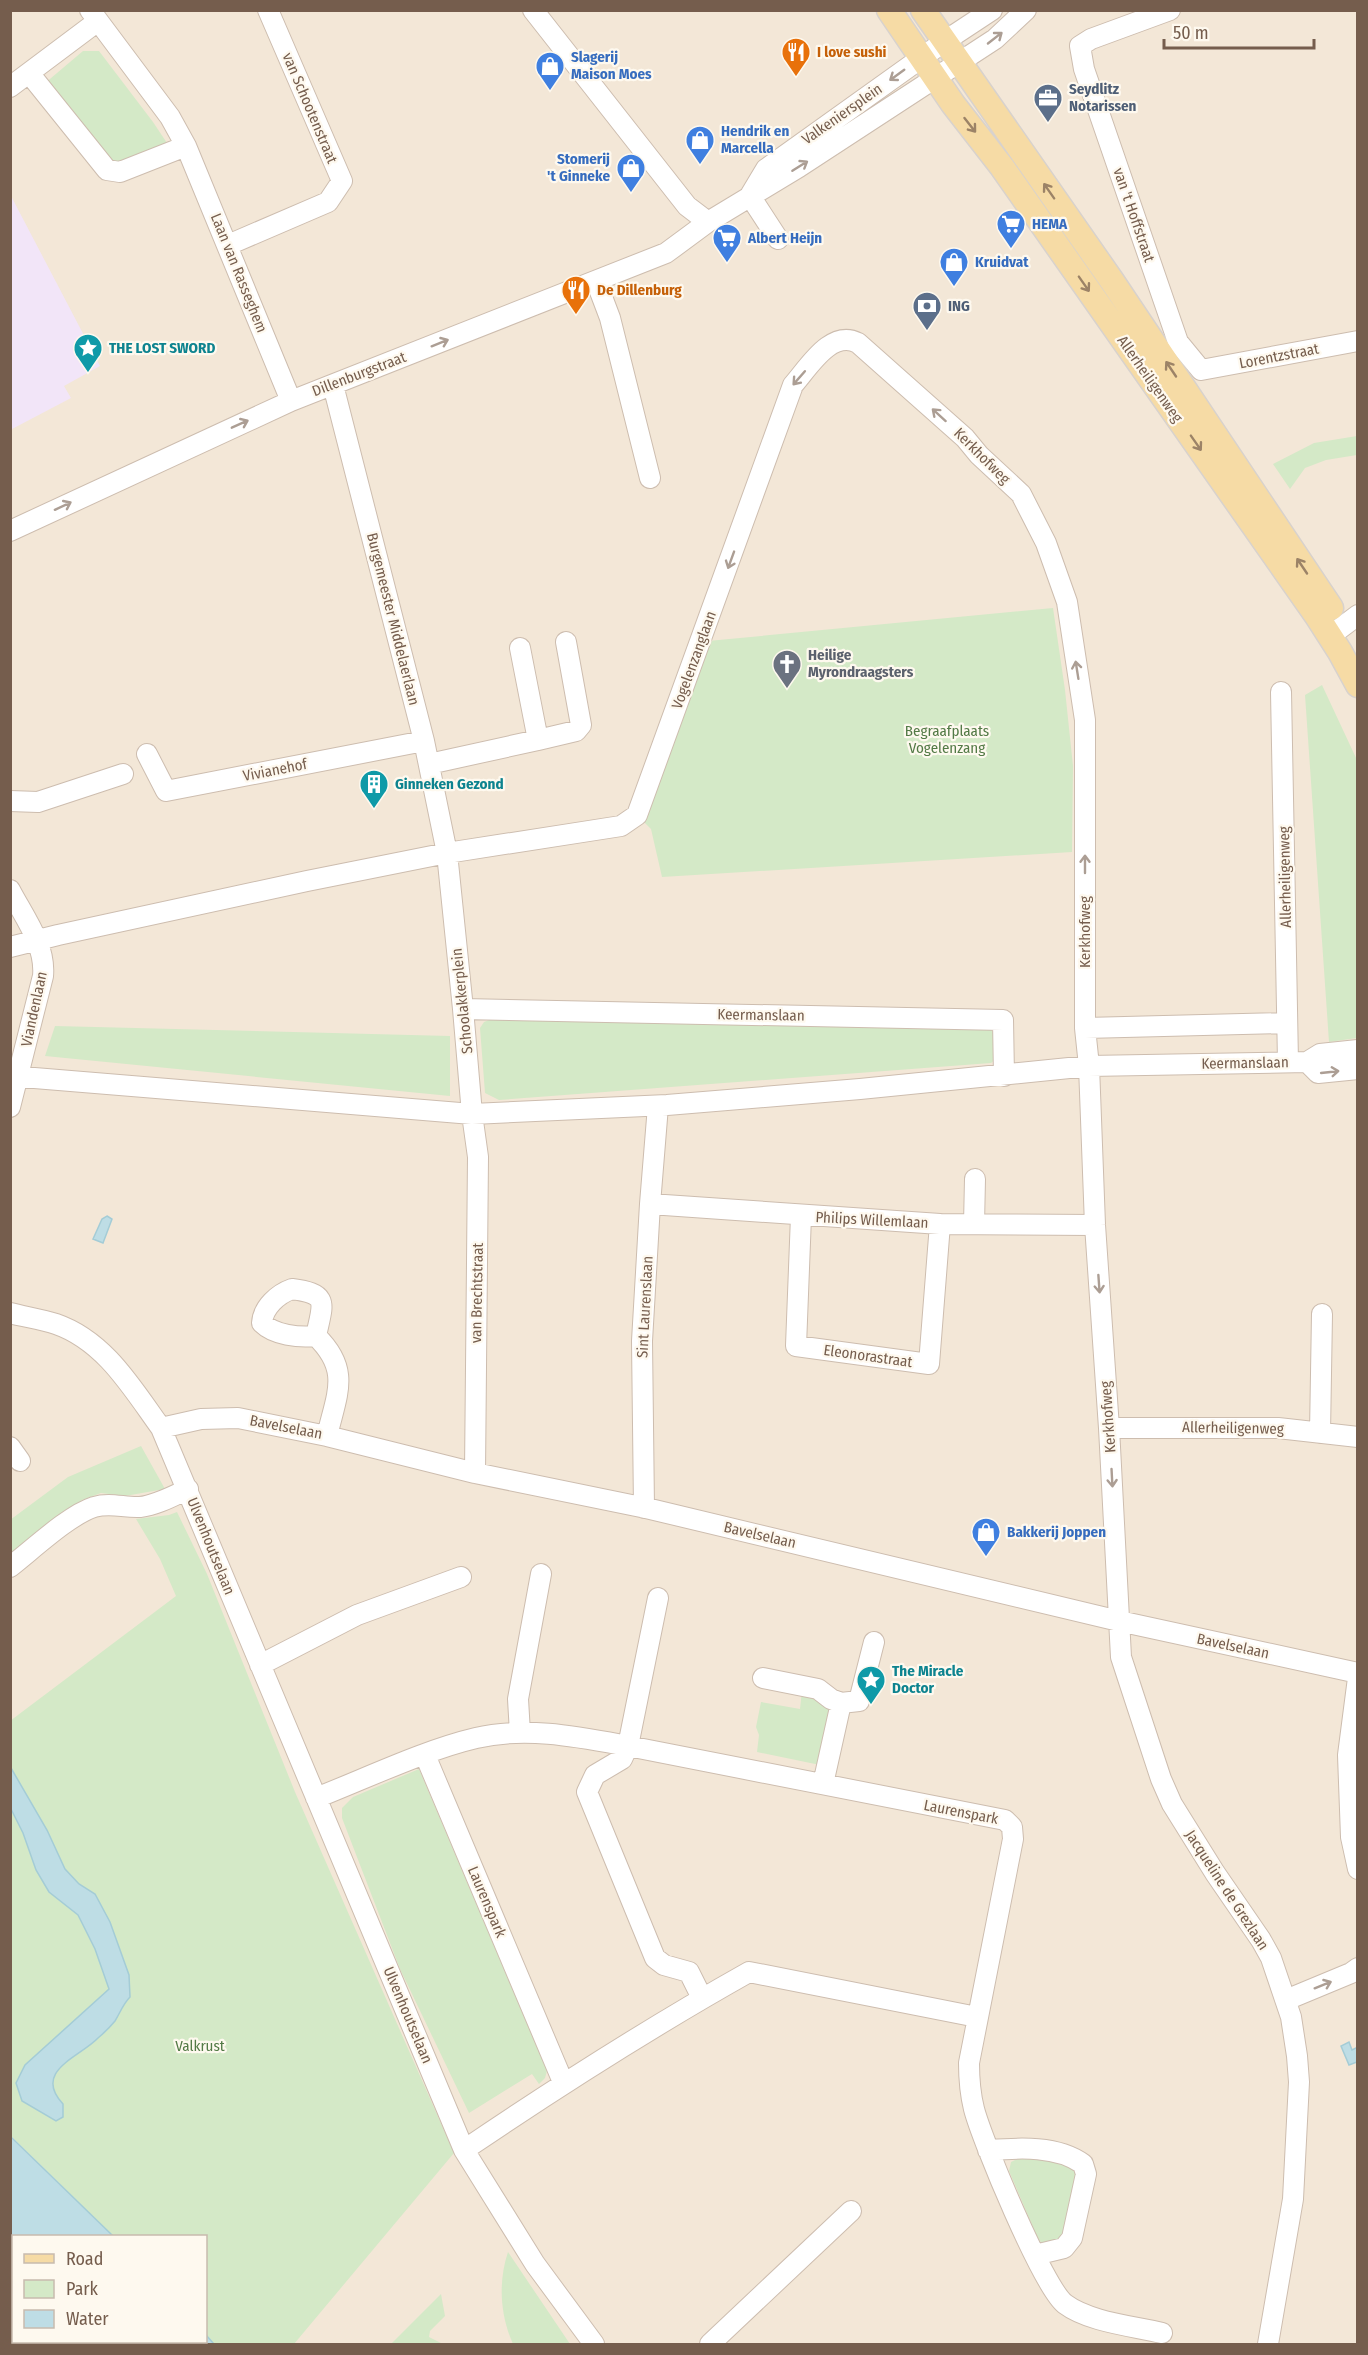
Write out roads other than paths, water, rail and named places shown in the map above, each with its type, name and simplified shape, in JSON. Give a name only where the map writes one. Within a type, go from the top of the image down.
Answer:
[{"type":"main road","name":"Allerheiligenweg","points":[[890,10],[935,78],[1343,626],[1358,685]]},
{"type":"main road","name":"Allerheiligenweg","points":[[923,10],[1112,281],[1358,650]]},
{"type":"street","name":"van Schootenstraat","points":[[228,245],[328,202],[342,181],[268,10]]},
{"type":"street","points":[[533,10],[687,206],[708,222]]},
{"type":"street","name":"Valkeniersplein","points":[[750,196],[766,169],[992,10]]},
{"type":"street","name":"Valkeniersplein","points":[[708,222],[995,39],[1026,10]]},
{"type":"street","name":"van 't Hoffstraat","points":[[1170,10],[1090,39],[1080,46],[1080,53],[1178,342],[1201,370]]},
{"type":"street","name":"Laan van Rasseghem","points":[[94,16],[170,117],[186,146],[291,400]]},
{"type":"street","points":[[10,87],[94,16]]},
{"type":"street","points":[[29,73],[107,170],[120,172],[186,146]]},
{"type":"street","points":[[750,196],[778,239]]},
{"type":"street","name":"Dillenburgstraat","points":[[10,531],[291,400],[666,253],[708,222]]},
{"type":"street","points":[[596,281],[610,318],[651,478]]},
{"type":"street","name":"Vogelenzanglaan","points":[[447,854],[621,826],[638,815],[793,385],[832,342],[841,339]]},
{"type":"street","name":"Kerkhofweg","points":[[841,339],[850,339],[858,343],[965,438],[979,456],[1021,494],[1046,543],[1067,602],[1085,720],[1085,1028],[1089,1066],[1095,1226],[1119,1621]]},
{"type":"street","name":"Lorentzstraat","points":[[1201,370],[1358,341]]},
{"type":"street","name":"Burgemeester Middelaerlaan","points":[[333,385],[424,741],[447,854]]},
{"type":"street","points":[[429,764],[576,731],[581,725],[566,642]]},
{"type":"street","points":[[520,648],[538,740]]},
{"type":"street","name":"Allerheiligenweg","points":[[1281,693],[1287,1023],[1297,1062]]},
{"type":"street","name":"Vivianehof","points":[[147,754],[166,791],[424,741]]},
{"type":"street","points":[[10,801],[39,802],[123,774]]},
{"type":"street","points":[[10,947],[307,881],[447,854]]},
{"type":"street","name":"Schoolakkerplein","points":[[447,854],[472,1114]]},
{"type":"street","name":"Viandenlaan","points":[[10,890],[43,957],[43,976],[14,1077],[10,1107]]},
{"type":"street","name":"Keermanslaan","points":[[463,1009],[1003,1020],[1004,1076]]},
{"type":"street","points":[[1085,1028],[1287,1023]]},
{"type":"street","name":"Keermanslaan","points":[[472,1114],[658,1106],[1004,1076],[1089,1066],[1297,1062],[1320,1054],[1358,1050]]},
{"type":"street","name":"Keermanslaan","points":[[1297,1062],[1318,1073],[1358,1069]]},
{"type":"street","points":[[14,1077],[472,1114]]},
{"type":"street","name":"Sint Laurenslaan","points":[[644,1508],[642,1341],[658,1106]]},
{"type":"street","name":"van Brechtstraat","points":[[472,1114],[478,1157],[475,1473]]},
{"type":"street","points":[[974,1224],[975,1179]]},
{"type":"street","name":"Philips Willemlaan","points":[[650,1204],[940,1224],[1095,1226]]},
{"type":"street","name":"Eleonorastraat","points":[[801,1216],[796,1346],[929,1364],[940,1224]]},
{"type":"street","name":"Ulvenhoutselaan","points":[[10,1313],[57,1324],[87,1339],[120,1371],[161,1428],[464,2150],[535,2264],[594,2344]]},
{"type":"street","points":[[1320,1432],[1322,1314]]},
{"type":"street","points":[[316,1336],[329,1348],[337,1362],[339,1383],[327,1436]]},
{"type":"street","name":"Bavelselaan","points":[[161,1428],[201,1419],[238,1418],[327,1436],[475,1473],[644,1508],[1119,1621],[1358,1673]]},
{"type":"street","name":"Allerheiligenweg","points":[[1109,1428],[1278,1428],[1358,1437]]},
{"type":"street","points":[[10,1567],[67,1523],[92,1508],[120,1504],[138,1507],[163,1501],[188,1489]]},
{"type":"street","points":[[520,1733],[518,1699],[541,1574]]},
{"type":"street","points":[[260,1665],[357,1615],[461,1577]]},
{"type":"street","points":[[658,1598],[628,1746],[622,1759],[595,1775],[587,1792],[655,1958],[664,1965],[689,1972],[702,1998]]},
{"type":"street","name":"Jacqueline de Grezlaan","points":[[1119,1621],[1121,1657],[1161,1779],[1172,1804],[1215,1873],[1261,1940],[1271,1958],[1286,2000],[1297,2056],[1299,2082],[1293,2199],[1268,2344]]},
{"type":"street","points":[[763,1678],[818,1689],[831,1700],[841,1703],[859,1701],[874,1642]]},
{"type":"street","points":[[1358,1678],[1348,1755],[1351,1837],[1358,1869]]},
{"type":"street","points":[[823,1784],[841,1703]]},
{"type":"street","name":"Laurenspark","points":[[316,1798],[425,1755],[478,1737],[520,1733],[570,1735],[1005,1820],[1012,1827],[1013,1839],[969,2063],[969,2087],[974,2111],[988,2150],[1035,2255],[1064,2304],[1090,2316],[1162,2333]]},
{"type":"street","name":"Laurenspark","points":[[425,1755],[563,2082]]},
{"type":"street","points":[[1286,2000],[1358,1968]]},
{"type":"street","points":[[464,2150],[563,2082],[749,1972],[977,2017]]},
{"type":"street","points":[[988,2150],[1020,2148],[1071,2156],[1083,2164],[1086,2174],[1072,2238],[1064,2248],[1035,2255]]},
{"type":"street","points":[[710,2344],[851,2211]]},
{"type":"water","points":[[107,1216],[112,1219],[103,1243],[93,1239],[102,1219]]},
{"type":"water","points":[[11,1768],[47,1830],[65,1869],[79,1884],[95,1894],[110,1922],[129,1975],[130,1997],[115,2021],[90,2045],[62,2066],[56,2074],[53,2082],[55,2092],[63,2104],[63,2117],[56,2121],[22,2101],[16,2083],[25,2065],[109,1989],[95,1949],[78,1915],[49,1892],[36,1870],[23,1833],[11,1809]]},
{"type":"water","points":[[1349,2042],[1352,2050],[1358,2047],[1357,2062],[1349,2065],[1341,2046]]},
{"type":"water","points":[[10,2136],[112,2235],[12,2235],[11,2302]]},
{"type":"water","points":[[207,2336],[214,2344],[128,2343],[207,2343]]},
{"type":"place","name":"I love sushi","points":[[796,78]]},
{"type":"place","name":"Slagerij Maison Moes","points":[[550,92]]},
{"type":"place","name":"Seydlitz Notarissen","points":[[1048,124]]},
{"type":"place","name":"Hendrik en Marcella","points":[[700,166]]},
{"type":"place","name":"Stomerij 't Ginneke","points":[[631,194]]},
{"type":"place","name":"HEMA","points":[[1011,250]]},
{"type":"place","name":"Albert Heijn","points":[[727,264]]},
{"type":"place","name":"Kruidvat","points":[[954,288]]},
{"type":"place","name":"De Dillenburg","points":[[576,316]]},
{"type":"place","name":"ING","points":[[927,332]]},
{"type":"place","name":"THE LOST SWORD","points":[[88,374]]},
{"type":"place","name":"Heilige Myrondraagsters","points":[[787,690]]},
{"type":"place","name":"Ginneken Gezond","points":[[374,810]]},
{"type":"place","name":"Bakkerij Joppen","points":[[986,1558]]},
{"type":"place","name":"The Miracle Doctor","points":[[871,1706]]},
{"type":"park label","name":"Begraafplaats Vogelenzang","points":[[947,740]]},
{"type":"park label","name":"Valkrust","points":[[200,2046]]}]
